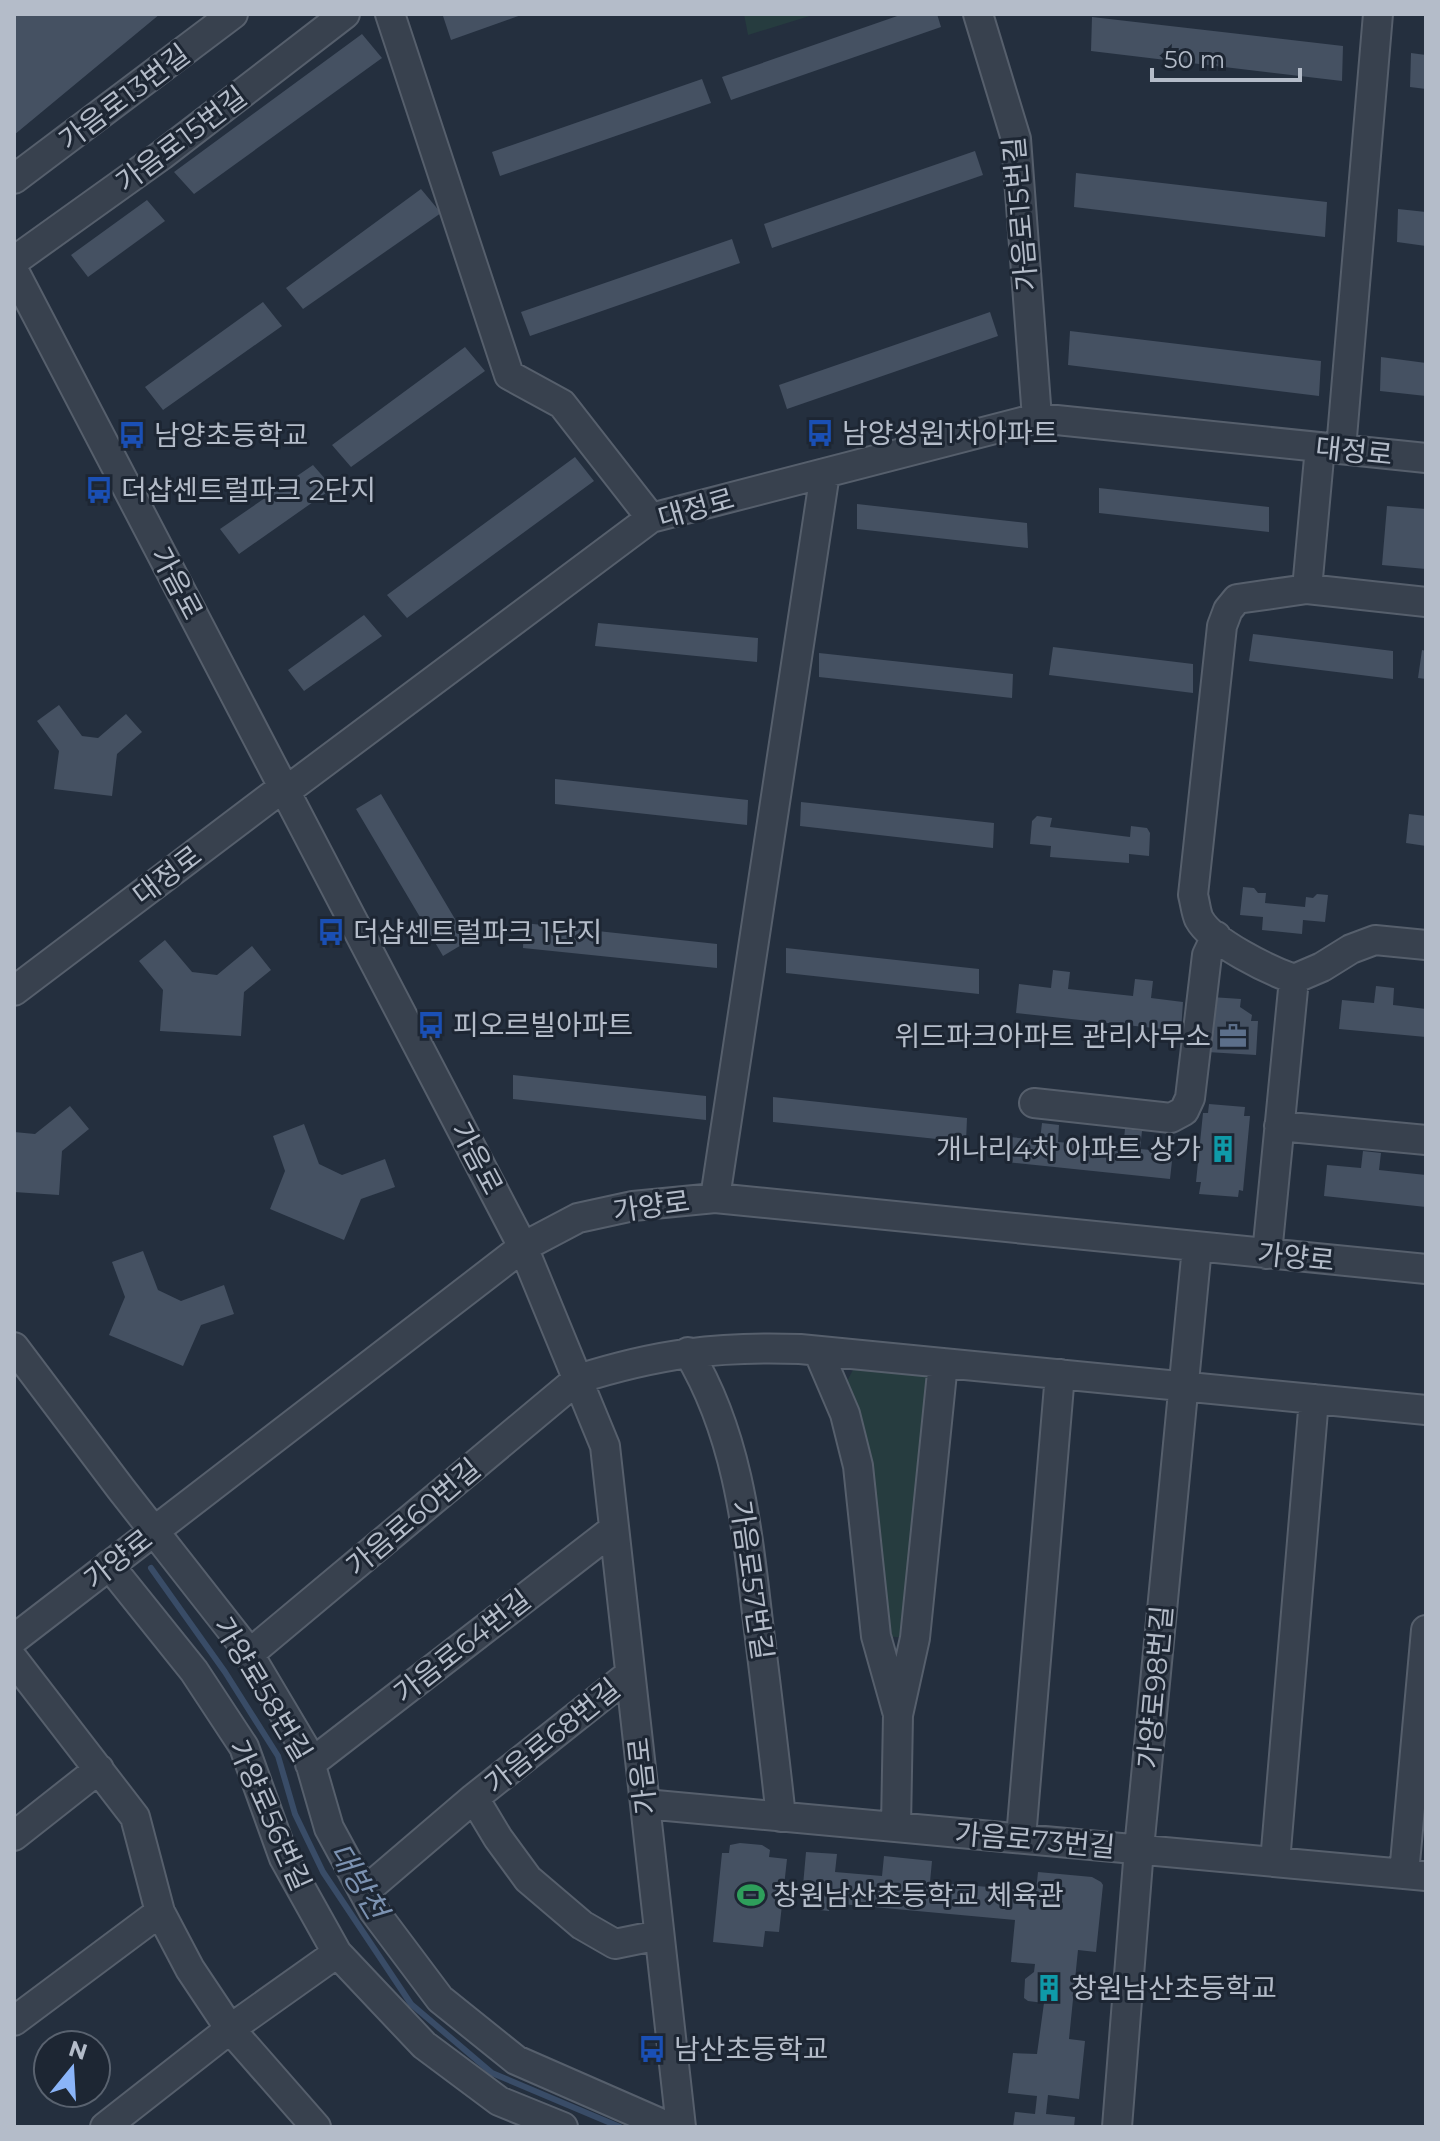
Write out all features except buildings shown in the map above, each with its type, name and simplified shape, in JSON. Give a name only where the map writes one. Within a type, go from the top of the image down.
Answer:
[{"type":"street","name":"가음로13번길","points":[[14,179],[233,14]]},
{"type":"street","name":"가음로15번길","points":[[14,261],[162,155],[345,14]]},
{"type":"street","points":[[390,14],[509,375],[562,404],[651,518]]},
{"type":"street","name":"가음로15번길","points":[[978,14],[1016,139],[1037,418]]},
{"type":"street","points":[[1307,589],[1330,448],[1378,14]]},
{"type":"street","name":"가음로","points":[[14,271],[523,1247],[605,1446],[681,2127]]},
{"type":"street","name":"대정로","points":[[14,991],[277,792],[286,791],[651,518],[1037,418],[1426,458]]},
{"type":"street","points":[[715,1198],[825,473]]},
{"type":"street","points":[[1426,602],[1307,589],[1237,599],[1228,610],[1222,626],[1193,895],[1200,920],[1216,936],[1261,967],[1294,979],[1375,940],[1426,945]]},
{"type":"street","points":[[1034,1103],[1171,1118],[1184,1111],[1190,1098],[1207,955],[1216,936]]},
{"type":"street","points":[[1267,1254],[1294,979]]},
{"type":"street","points":[[1279,1126],[1426,1140]]},
{"type":"street","name":"가양로","points":[[14,1639],[523,1247],[578,1218],[633,1206],[715,1198],[1426,1269]]},
{"type":"street","name":"가양로98번길","points":[[1117,2127],[1139,1849],[1197,1247]]},
{"type":"street","name":"가양로58번길","points":[[14,1347],[249,1654],[307,1752],[329,1828],[374,1911],[440,1999],[516,2060],[669,2127]]},
{"type":"street","points":[[578,1379],[646,1359],[742,1347],[818,1351],[1426,1410]]},
{"type":"street","points":[[818,1351],[845,1414],[858,1466],[876,1636],[898,1715]]},
{"type":"street","name":"가음로57번길","points":[[688,1352],[714,1400],[727,1435],[745,1510],[781,1817]]},
{"type":"street","points":[[896,1827],[898,1715],[915,1638],[943,1363]]},
{"type":"street","points":[[1021,1838],[1060,1374]]},
{"type":"street","name":"가음로60번길","points":[[249,1654],[578,1379]]},
{"type":"street","points":[[1275,1862],[1314,1399]]},
{"type":"street","name":"가음로64번길","points":[[310,1764],[614,1529]]},
{"type":"street","name":"가양로56번길","points":[[109,1565],[194,1671],[244,1747],[284,1858],[337,1953],[424,2045],[499,2101],[563,2127]]},
{"type":"street","points":[[1415,1875],[1426,1630]]},
{"type":"street","points":[[14,1660],[135,1817],[160,1912],[190,1969],[230,2029],[316,2127]]},
{"type":"street","name":"가음로68번길","points":[[364,1892],[474,1798],[630,1674]]},
{"type":"street","points":[[14,1836],[99,1769]]},
{"type":"street","name":"가음로68번길","points":[[474,1798],[528,1879],[582,1925],[615,1944],[659,1935]]},
{"type":"street","name":"가음로73번길","points":[[645,1804],[1415,1875]]},
{"type":"street","points":[[14,2021],[160,1912]]},
{"type":"street","points":[[118,2123],[230,2029],[337,1953]]},
{"type":"green space","points":[[744,14],[816,14],[748,35]]},
{"type":"green space","points":[[861,1355],[943,1363],[915,1638],[876,1636],[838,1398]]},
{"type":"waterway","name":"대방천","points":[[151,1568],[225,1672],[278,1756],[295,1814],[323,1872],[411,2004],[492,2073],[620,2127]]},
{"type":"place","name":"남양성원1차아파트","points":[[820,433]]},
{"type":"place","name":"남양초등학교","points":[[132,435]]},
{"type":"place","name":"더샵센트럴파크 2단지","points":[[99,490]]},
{"type":"place","name":"더샵센트럴파크 1단지","points":[[331,932]]},
{"type":"place","name":"피오르빌아파트","points":[[431,1025]]},
{"type":"place","name":"위드파크아파트 관리사무소","points":[[1233,1036]]},
{"type":"place","name":"개나리4차 아파트 상가","points":[[1223,1149]]},
{"type":"place","name":"창원남산초등학교 체육관","points":[[751,1895]]},
{"type":"place","name":"창원남산초등학교","points":[[1049,1988]]},
{"type":"place","name":"남산초등학교","points":[[652,2049]]}]
